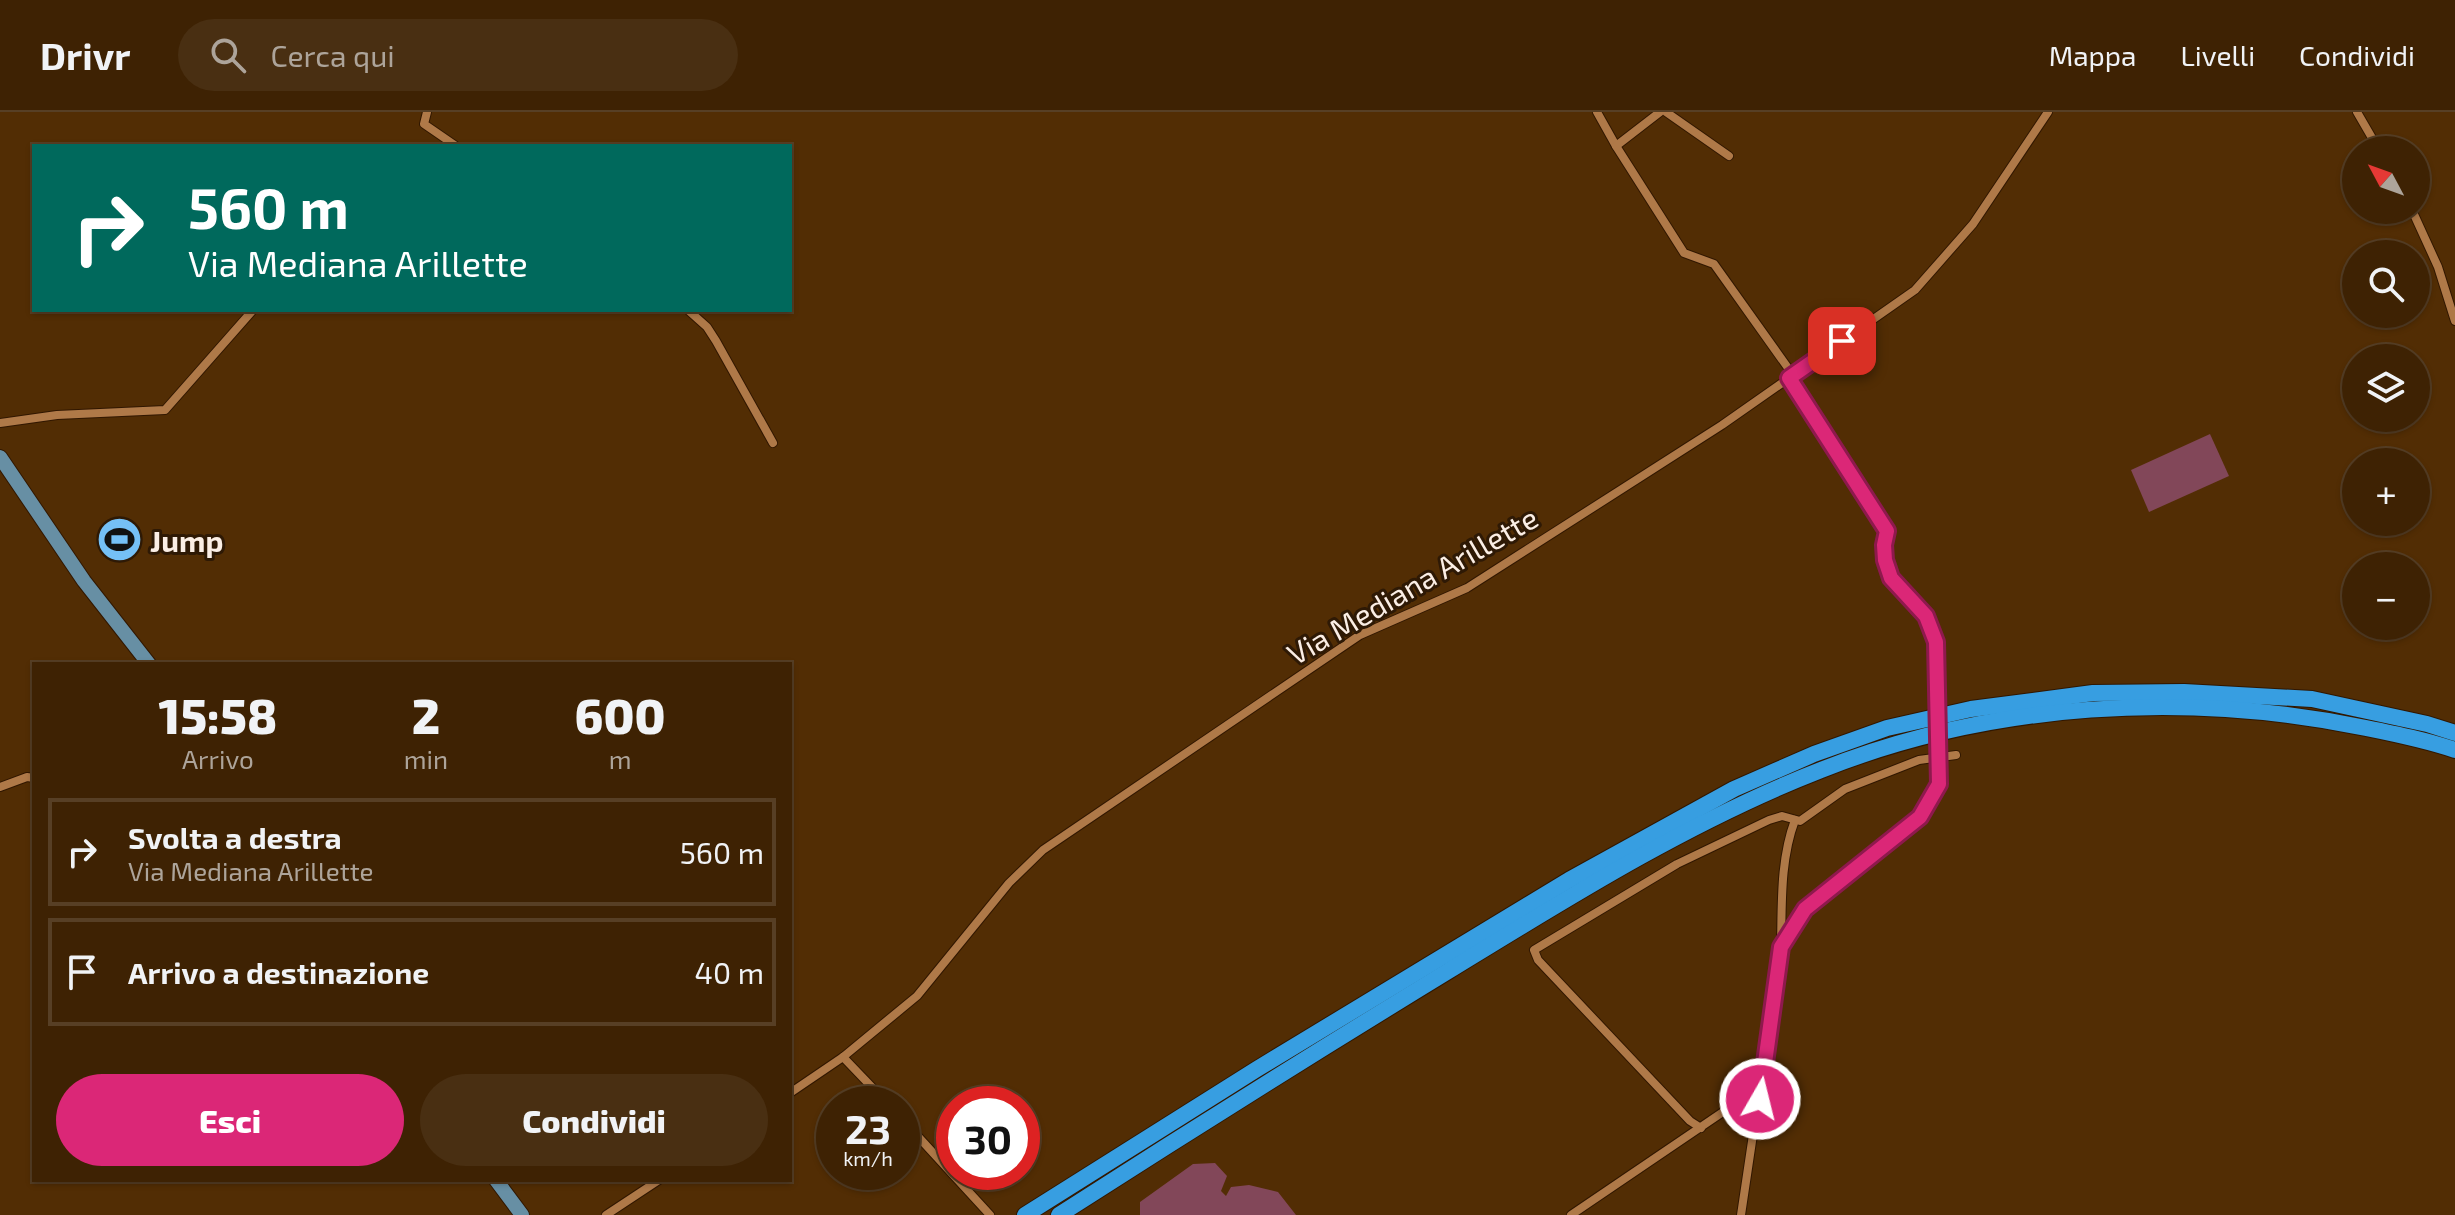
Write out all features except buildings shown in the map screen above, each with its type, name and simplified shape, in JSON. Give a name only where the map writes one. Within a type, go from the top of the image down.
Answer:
[{"type":"highway","points":[[1025,1215],[1257,1069],[1569,880],[1734,789],[1814,754],[1887,728],[1971,709],[2093,693],[2184,692],[2312,699],[2455,733]]},
{"type":"highway","points":[[1059,1215],[1267,1082],[1579,892],[1746,802],[1823,769],[1896,743],[2050,713],[2173,707],[2317,718],[2455,750]]},
{"type":"main road","points":[[0,457],[84,581],[147,662]]},
{"type":"main road","points":[[497,1182],[522,1215]]},
{"type":"street","points":[[427,112],[424,124],[453,144]]},
{"type":"street","points":[[1597,112],[1684,253],[1714,264],[1791,377],[1887,531],[1885,560],[1891,578],[1926,616],[1936,642],[1939,784],[1920,817],[1805,909],[1781,947]]},
{"type":"street","points":[[1616,146],[1663,112],[1729,156]]},
{"type":"street","name":"Via Mediana Arillette","points":[[792,1092],[843,1057],[917,996],[1009,883],[1043,850],[1360,635],[1467,588],[1722,425],[1915,290],[1973,224],[2048,112]]},
{"type":"street","points":[[2357,112],[2371,136]]},
{"type":"street","points":[[2418,224],[2438,267],[2455,321]]},
{"type":"street","points":[[0,423],[57,415],[165,410],[251,312]]},
{"type":"street","points":[[690,312],[707,327],[716,341],[773,443]]},
{"type":"street","points":[[1701,1128],[1690,1121],[1538,960],[1534,950],[1677,864],[1769,820],[1782,816],[1800,821],[1845,789],[1919,760],[1956,755]]},
{"type":"street","points":[[0,787],[32,778]]},
{"type":"street","points":[[1741,1215],[1781,947],[1787,841],[1795,820]]},
{"type":"street","points":[[843,1057],[871,1086]]},
{"type":"street","points":[[1571,1215],[1748,1095],[1760,1099]]},
{"type":"street","points":[[920,1139],[990,1215]]},
{"type":"street","points":[[606,1215],[656,1182]]},
{"type":"shaded area","points":[[2210,434],[2229,476],[2149,512],[2131,470]]},
{"type":"shaded area","points":[[1215,1163],[1227,1176],[1221,1191],[1226,1196],[1231,1187],[1249,1185],[1278,1192],[1296,1215],[1140,1215],[1140,1202],[1193,1164]]},
{"type":"place","name":"Jump","points":[[119,540]]},
{"type":"route","points":[[1760,1099],[1781,947],[1805,909],[1920,817],[1939,784],[1936,642],[1926,616],[1891,578],[1885,560],[1887,531],[1789,378],[1842,341]]}]
